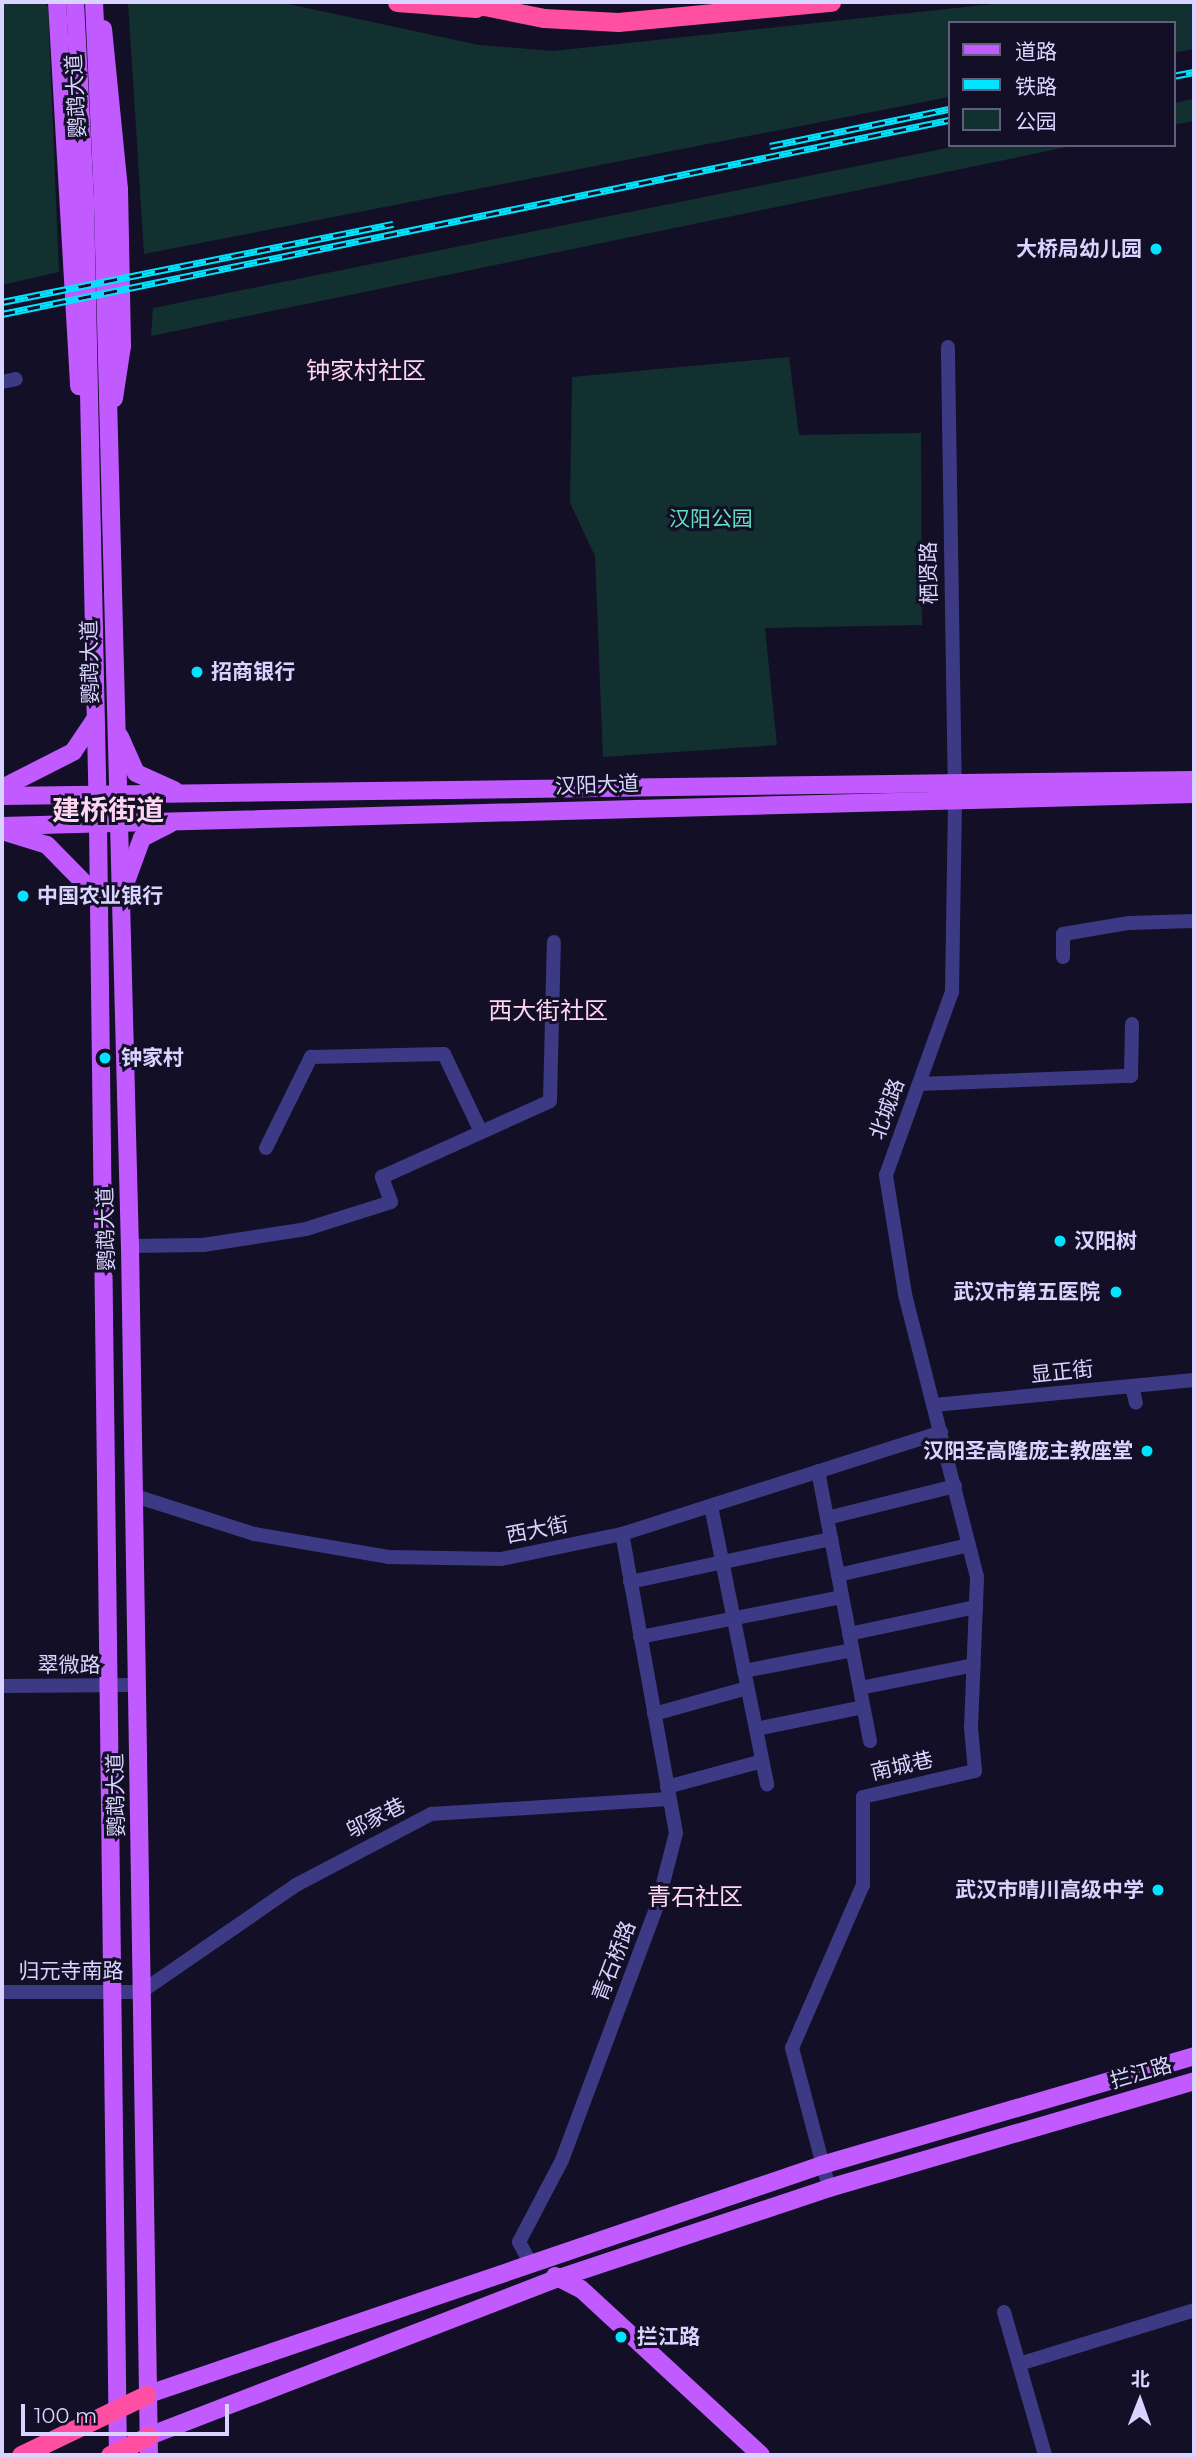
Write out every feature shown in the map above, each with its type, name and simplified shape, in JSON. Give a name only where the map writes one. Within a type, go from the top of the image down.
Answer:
[{"type":"highway","points":[[399,2],[618,22],[831,2]]},
{"type":"highway","points":[[464,2],[491,10]]},
{"type":"highway","points":[[21,2455],[146,2395]]},
{"type":"highway","points":[[116,2454],[149,2446]]},
{"type":"main road","points":[[57,2],[75,366],[89,444]]},
{"type":"main road","name":"鹦鹉大道","points":[[75,2],[85,202],[89,444],[104,718],[118,795],[120,823],[130,1246],[146,2395],[149,2446]]},
{"type":"main road","name":"鹦鹉大道","points":[[95,2],[107,443],[104,718],[97,823],[106,1686],[118,2410],[116,2454]]},
{"type":"main road","points":[[2,788],[72,752],[104,718],[136,773],[152,783],[192,794]]},
{"type":"main road","name":"汉阳大道","points":[[2,829],[1194,780]]},
{"type":"main road","name":"汉阳大道","points":[[2,796],[953,792],[1194,794]]},
{"type":"main road","points":[[120,898],[142,838],[174,823],[194,820]]},
{"type":"main road","points":[[2,829],[47,845],[98,897]]},
{"type":"main road","name":"拦江路","points":[[146,2395],[530,2262],[822,2165],[1194,2056]]},
{"type":"main road","name":"拦江路","points":[[149,2446],[559,2278],[829,2188],[1194,2081]]},
{"type":"main road","points":[[530,2262],[581,2289],[761,2455]]},
{"type":"street","name":"栖贤路","points":[[948,347],[953,792]]},
{"type":"street","name":"北城路","points":[[941,1432],[905,1294],[886,1175],[952,992],[953,792]]},
{"type":"street","points":[[1063,957],[1063,934],[1129,923],[1194,921]]},
{"type":"street","points":[[130,1246],[203,1245],[306,1229],[391,1202],[382,1177],[550,1101],[554,942]]},
{"type":"street","points":[[919,1084],[1131,1076],[1132,1024]]},
{"type":"street","points":[[266,1148],[311,1057],[444,1054],[481,1132]]},
{"type":"street","name":"显正街","points":[[934,1405],[1194,1380]]},
{"type":"street","points":[[1132,1386],[1136,1403]]},
{"type":"street","name":"西大街","points":[[132,1495],[254,1534],[388,1557],[501,1559],[622,1534],[941,1432]]},
{"type":"street","name":"南城巷","points":[[829,2188],[792,2048],[863,1885],[863,1797],[975,1771],[977,1577],[941,1432]]},
{"type":"street","points":[[818,1471],[870,1741]]},
{"type":"street","points":[[827,1518],[955,1486]]},
{"type":"street","points":[[711,1506],[767,1784]]},
{"type":"street","name":"青石桥路","points":[[530,2262],[519,2242],[562,2160],[658,1903],[676,1833],[622,1534]]},
{"type":"street","points":[[630,1582],[831,1539]]},
{"type":"street","points":[[838,1575],[970,1545]]},
{"type":"street","points":[[640,1637],[842,1597]]},
{"type":"street","points":[[849,1634],[976,1607]]},
{"type":"street","points":[[744,1671],[852,1650]]},
{"type":"street","points":[[860,1688],[974,1665]]},
{"type":"street","name":"翠微路","points":[[2,1686],[137,1685]]},
{"type":"street","points":[[654,1714],[747,1688]]},
{"type":"street","points":[[756,1729],[863,1707]]},
{"type":"street","name":"邬家巷","points":[[141,1992],[296,1885],[431,1814],[668,1793],[762,1761]]},
{"type":"street","name":"归元寺南路","points":[[2,1992],[141,1992]]},
{"type":"street","points":[[1019,2364],[1194,2309]]},
{"type":"street","points":[[1004,2312],[1045,2455]]},
{"type":"green space","points":[[2,2],[44,2],[48,7],[59,272],[2,285]]},
{"type":"green space","points":[[128,2],[279,2],[479,45],[553,51],[1012,2],[1194,2],[1194,49],[1175,53],[1175,21],[948,21],[948,97],[144,254]]},
{"type":"green space","points":[[1194,99],[1194,121],[1175,125],[1175,103]]},
{"type":"green space","points":[[952,147],[1067,147],[151,336],[153,308]]},
{"type":"green space","name":"汉阳公园","points":[[789,357],[799,435],[921,433],[922,625],[765,628],[777,745],[603,757],[595,556],[570,503],[572,377]]},
{"type":"railway","points":[[1175,76],[1194,72]]},
{"type":"railway","points":[[770,146],[948,109]]},
{"type":"railway","points":[[2,314],[948,120]]},
{"type":"railway","points":[[2,302],[393,224]]},
{"type":"place","name":"大桥局幼儿园","points":[[1156,249]]},
{"type":"place","name":"招商银行","points":[[197,672]]},
{"type":"place","name":"中国农业银行","points":[[23,896]]},
{"type":"place","name":"钟家村","points":[[105,1058]]},
{"type":"place","name":"汉阳树","points":[[1060,1241]]},
{"type":"place","name":"武汉市第五医院","points":[[1116,1292]]},
{"type":"place","name":"汉阳圣高隆庞主教座堂","points":[[1147,1451]]},
{"type":"place","name":"武汉市晴川高级中学","points":[[1158,1890]]},
{"type":"place","name":"拦江路","points":[[621,2337]]},
{"type":"district","name":"钟家村社区","points":[[366,371]]},
{"type":"district","name":"建桥街道","points":[[108,810]]},
{"type":"district","name":"西大街社区","points":[[548,1011]]},
{"type":"district","name":"青石社区","points":[[695,1897]]}]
